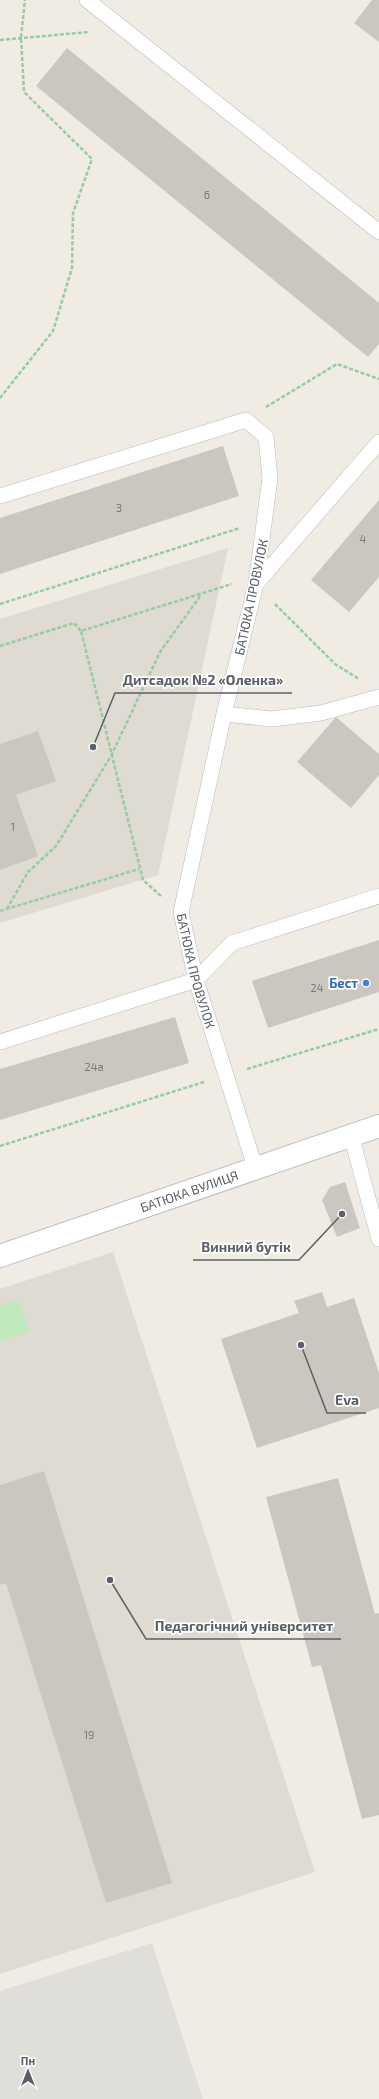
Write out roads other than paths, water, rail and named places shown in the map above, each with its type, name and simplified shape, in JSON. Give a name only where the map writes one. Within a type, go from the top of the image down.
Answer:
[{"type":"street","name":"БАТЮКА ВУЛИЦЯ","points":[[0,1256],[255,1167],[379,1126]]},
{"type":"lane","points":[[87,0],[379,232]]},
{"type":"lane","name":"БАТЮКА ПРОВУЛОК","points":[[0,496],[246,420],[266,437],[270,478],[266,520],[256,584],[224,714],[181,912],[196,980],[255,1167]]},
{"type":"lane","points":[[256,584],[379,442]]},
{"type":"lane","points":[[224,714],[272,719],[321,713],[379,697]]},
{"type":"lane","points":[[0,1042],[196,980],[232,942],[379,896]]},
{"type":"lane","points":[[351,1135],[379,1239]]},
{"type":"place","name":"Дитсадок №2 «Оленка»","points":[[93,747]]},
{"type":"place","name":"Бест","points":[[366,983]]},
{"type":"place","name":"Винний бутік","points":[[342,1214]]},
{"type":"place","name":"Eva","points":[[301,1345]]},
{"type":"place","name":"Педагогічний університет","points":[[110,1580]]}]
